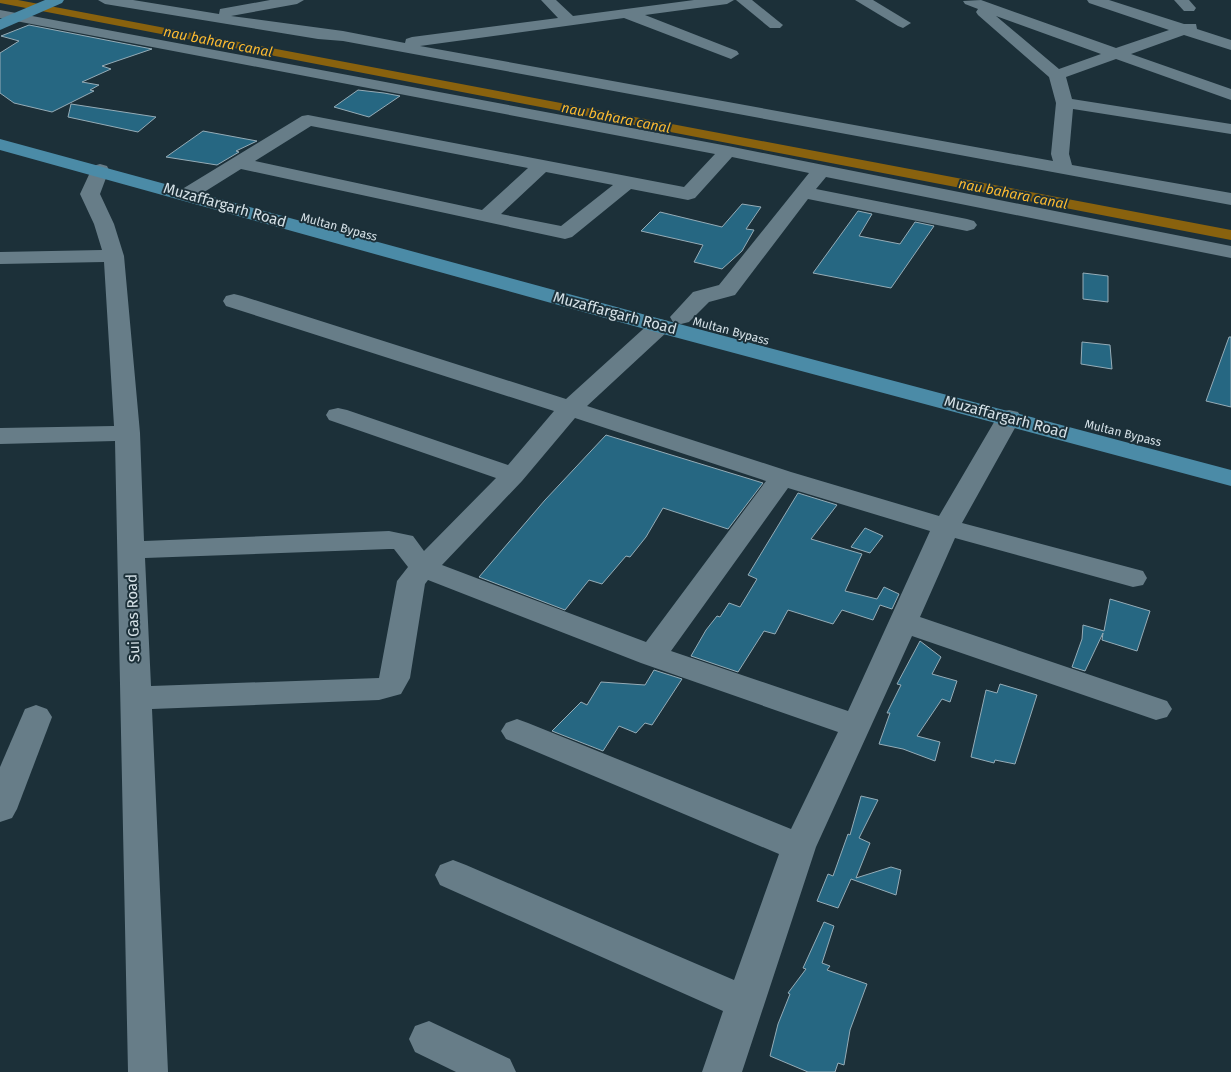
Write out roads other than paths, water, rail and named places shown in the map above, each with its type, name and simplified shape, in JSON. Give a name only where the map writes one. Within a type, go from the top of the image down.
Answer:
[{"type":"main road","points":[[9,17],[52,0]]},
{"type":"main road","points":[[0,136],[192,192]]},
{"type":"main road","name":"Muzaffargarh Road","points":[[0,144],[192,192],[671,322],[1231,478]]},
{"type":"main road","name":"Multan Bypass","points":[[671,322],[1231,460]]},
{"type":"street","points":[[105,0],[141,2],[318,34],[343,36],[1062,162],[1231,199]]},
{"type":"street","points":[[223,13],[297,0]]},
{"type":"street","points":[[548,0],[568,21]]},
{"type":"street","points":[[401,46],[427,39],[727,0]]},
{"type":"street","points":[[743,0],[775,25]]},
{"type":"street","points":[[862,0],[903,24]]},
{"type":"street","points":[[1094,0],[1231,39]]},
{"type":"street","points":[[1112,0],[1231,45]]},
{"type":"street","points":[[969,1],[1231,95]]},
{"type":"street","points":[[969,1],[1057,74],[1064,103],[1062,162]]},
{"type":"street","points":[[164,6],[223,13],[326,30],[343,36]]},
{"type":"street","points":[[625,13],[731,54]]},
{"type":"street","points":[[9,17],[728,151],[1231,252]]},
{"type":"street","points":[[1057,74],[1188,28]]},
{"type":"street","points":[[1064,103],[1231,129]]},
{"type":"street","points":[[192,192],[308,120],[688,194],[728,151]]},
{"type":"street","points":[[1062,162],[1231,184]]},
{"type":"street","points":[[238,163],[565,233],[628,182]]},
{"type":"street","points":[[486,217],[543,165]]},
{"type":"street","name":"Sui Gas Road","points":[[100,170],[90,194],[104,224],[114,256],[127,433],[148,1072]]},
{"type":"street","points":[[136,698],[379,689],[390,686],[395,678],[411,581],[513,475],[570,408],[701,296],[727,290],[821,170]]},
{"type":"street","points":[[802,192],[967,225]]},
{"type":"street","points":[[2,262],[114,256]]},
{"type":"street","points":[[234,301],[782,478],[946,527],[1133,578]]},
{"type":"street","points":[[338,415],[513,475]]},
{"type":"street","points":[[722,1072],[799,847],[857,726],[946,527],[1009,417]]},
{"type":"street","points":[[0,436],[127,433]]},
{"type":"street","points":[[652,656],[782,478]]},
{"type":"street","points":[[131,550],[389,540],[403,542],[424,568],[652,656],[857,726]]},
{"type":"street","points":[[903,622],[1156,709]]},
{"type":"street","points":[[0,809],[36,718]]},
{"type":"street","points":[[517,731],[799,847]]},
{"type":"street","points":[[453,876],[746,1003]]},
{"type":"street","points":[[429,1039],[492,1071]]},
{"type":"waterway","name":"nau bahara canal","points":[[0,0],[1231,235]]}]
